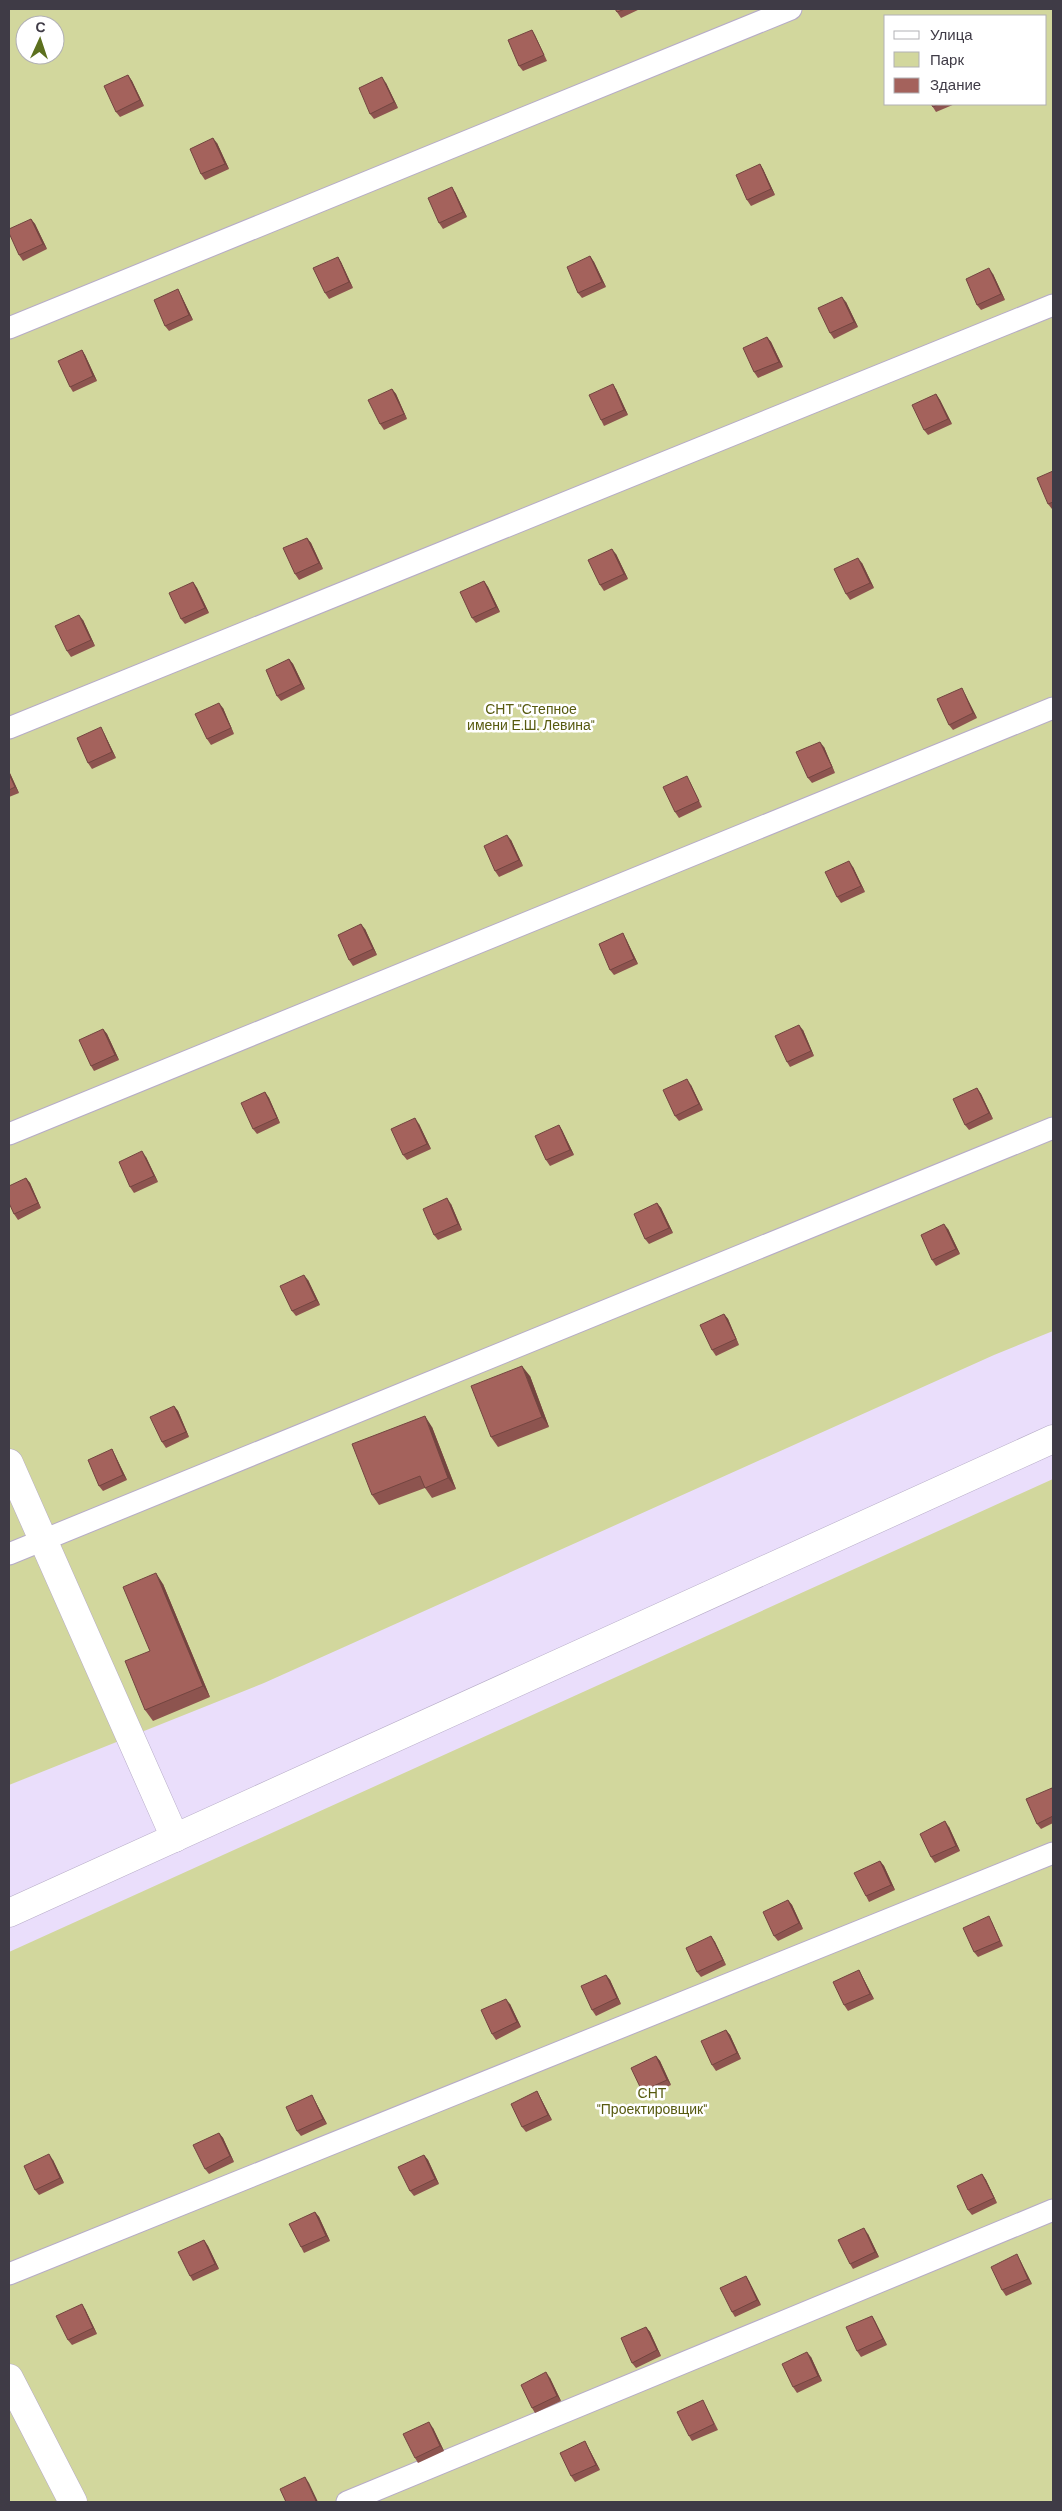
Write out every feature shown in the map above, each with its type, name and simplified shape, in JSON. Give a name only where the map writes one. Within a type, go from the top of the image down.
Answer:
[{"type":"street","points":[[9,1913],[1053,1439]]},
{"type":"street","points":[[9,1462],[175,1838]]},
{"type":"street","points":[[9,2378],[73,2502]]},
{"type":"lane","points":[[9,328],[791,9]]},
{"type":"lane","points":[[9,728],[1053,304]]},
{"type":"lane","points":[[9,1134],[1053,708]]},
{"type":"lane","points":[[9,1554],[1053,1128]]},
{"type":"lane","points":[[9,2274],[1053,1853]]},
{"type":"lane","points":[[347,2502],[1053,2210]]},
{"type":"green space","name":"СНТ \"Степное имени Е.Ш. Левина\"","points":[[9,9],[1053,9],[1053,1331],[994,1355],[264,1683],[9,1785]]},
{"type":"green space","name":"СНТ \"Проектировщик\"","points":[[1053,1479],[1053,2502],[9,2502],[9,1952]]},
{"type":"building","points":[[532,30],[544,55],[519,66],[508,40]]},
{"type":"building","points":[[128,75],[140,100],[116,112],[104,86]]},
{"type":"building","points":[[382,77],[394,102],[370,114],[359,88]]},
{"type":"building","points":[[213,138],[225,164],[201,174],[190,149]]},
{"type":"building","points":[[760,164],[771,189],[747,200],[736,175]]},
{"type":"building","points":[[452,187],[463,212],[439,223],[428,198]]},
{"type":"building","points":[[31,219],[43,244],[19,255],[9,229]]},
{"type":"building","points":[[590,256],[602,282],[578,293],[567,267]]},
{"type":"building","points":[[338,257],[349,282],[325,293],[313,268]]},
{"type":"building","points":[[989,268],[1001,294],[977,305],[966,279]]},
{"type":"building","points":[[178,289],[189,315],[165,326],[154,300]]},
{"type":"building","points":[[842,297],[854,322],[830,333],[818,308]]},
{"type":"building","points":[[767,337],[779,362],[754,372],[743,348]]},
{"type":"building","points":[[82,350],[93,376],[70,387],[58,361]]},
{"type":"building","points":[[613,384],[624,410],[601,420],[589,395]]},
{"type":"building","points":[[392,389],[404,414],[380,424],[368,400]]},
{"type":"building","points":[[936,394],[948,419],[924,430],[912,405]]},
{"type":"building","points":[[1053,471],[1053,502],[1048,504],[1037,478]]},
{"type":"building","points":[[307,538],[319,563],[295,574],[283,548]]},
{"type":"building","points":[[612,549],[624,574],[600,585],[588,560]]},
{"type":"building","points":[[858,558],[870,583],[846,594],[834,569]]},
{"type":"building","points":[[484,581],[496,607],[472,618],[460,592]]},
{"type":"building","points":[[193,582],[205,608],[181,619],[169,593]]},
{"type":"building","points":[[79,615],[91,640],[67,651],[55,626]]},
{"type":"building","points":[[289,659],[301,684],[277,696],[266,670]]},
{"type":"building","points":[[962,688],[973,713],[949,725],[937,699]]},
{"type":"building","points":[[219,703],[231,728],[207,739],[195,714]]},
{"type":"building","points":[[101,727],[112,752],[88,763],[77,738]]},
{"type":"building","points":[[820,742],[832,767],[808,778],[796,752]]},
{"type":"building","points":[[9,774],[15,787],[9,790]]},
{"type":"building","points":[[687,776],[699,801],[675,812],[663,787]]},
{"type":"building","points":[[507,835],[519,860],[495,871],[484,846]]},
{"type":"building","points":[[849,861],[861,886],[837,897],[825,872]]},
{"type":"building","points":[[361,924],[373,949],[349,960],[338,935]]},
{"type":"building","points":[[623,933],[634,959],[610,970],[599,944]]},
{"type":"building","points":[[799,1025],[811,1051],[787,1062],[775,1036]]},
{"type":"building","points":[[103,1029],[115,1055],[91,1066],[79,1040]]},
{"type":"building","points":[[687,1079],[699,1104],[675,1116],[663,1090]]},
{"type":"building","points":[[977,1088],[989,1113],[965,1125],[953,1099]]},
{"type":"building","points":[[265,1092],[277,1118],[253,1129],[241,1103]]},
{"type":"building","points":[[415,1118],[427,1144],[403,1155],[391,1129]]},
{"type":"building","points":[[559,1125],[570,1150],[546,1160],[535,1136]]},
{"type":"building","points":[[142,1151],[154,1176],[130,1187],[119,1162]]},
{"type":"building","points":[[26,1178],[38,1203],[14,1214],[9,1203],[9,1186]]},
{"type":"building","points":[[447,1198],[458,1224],[434,1235],[423,1209]]},
{"type":"building","points":[[657,1203],[669,1228],[645,1239],[634,1214]]},
{"type":"building","points":[[944,1224],[956,1249],[932,1260],[921,1235]]},
{"type":"building","points":[[304,1275],[316,1300],[292,1311],[280,1286]]},
{"type":"building","points":[[724,1314],[736,1339],[712,1350],[700,1325]]},
{"type":"building","points":[[522,1366],[542,1417],[491,1437],[471,1386]]},
{"type":"building","points":[[174,1406],[186,1432],[162,1442],[150,1417]]},
{"type":"building","points":[[425,1416],[448,1478],[425,1488],[420,1476],[372,1495],[352,1444]]},
{"type":"building","points":[[112,1449],[123,1475],[99,1486],[88,1460]]},
{"type":"building","points":[[156,1573],[203,1686],[145,1710],[125,1661],[150,1651],[123,1587]]},
{"type":"building","points":[[1052,1788],[1053,1816],[1037,1824],[1026,1799]]},
{"type":"building","points":[[945,1821],[956,1846],[931,1857],[920,1834]]},
{"type":"building","points":[[880,1861],[891,1885],[866,1896],[854,1873]]},
{"type":"building","points":[[788,1900],[799,1923],[774,1936],[763,1912]]},
{"type":"building","points":[[989,1916],[1000,1941],[974,1952],[963,1928]]},
{"type":"building","points":[[711,1936],[723,1960],[697,1972],[686,1948]]},
{"type":"building","points":[[859,1970],[870,1994],[844,2005],[833,1982]]},
{"type":"building","points":[[606,1975],[617,1998],[592,2010],[581,1986]]},
{"type":"building","points":[[506,1999],[517,2022],[492,2034],[481,2010]]},
{"type":"building","points":[[726,2030],[737,2053],[712,2065],[701,2041]]},
{"type":"building","points":[[656,2056],[667,2080],[642,2091],[631,2068]]},
{"type":"building","points":[[537,2091],[548,2115],[522,2127],[511,2104]]},
{"type":"building","points":[[312,2095],[323,2119],[297,2131],[286,2107]]},
{"type":"building","points":[[219,2133],[230,2156],[205,2169],[193,2145]]},
{"type":"building","points":[[49,2154],[60,2178],[35,2190],[24,2166]]},
{"type":"building","points":[[424,2155],[435,2179],[410,2191],[398,2167]]},
{"type":"building","points":[[982,2174],[994,2198],[968,2210],[957,2186]]},
{"type":"building","points":[[315,2212],[326,2236],[301,2247],[289,2224]]},
{"type":"building","points":[[864,2228],[875,2252],[850,2264],[838,2240]]},
{"type":"building","points":[[204,2240],[215,2264],[190,2276],[178,2252]]},
{"type":"building","points":[[1017,2254],[1028,2279],[1002,2290],[991,2267]]},
{"type":"building","points":[[746,2276],[757,2300],[732,2312],[720,2288]]},
{"type":"building","points":[[82,2304],[93,2328],[68,2340],[56,2316]]},
{"type":"building","points":[[872,2316],[883,2339],[857,2351],[846,2327]]},
{"type":"building","points":[[646,2327],[657,2350],[632,2363],[621,2338]]},
{"type":"building","points":[[807,2352],[818,2376],[793,2387],[782,2364]]},
{"type":"building","points":[[546,2372],[557,2396],[532,2408],[521,2385]]},
{"type":"building","points":[[703,2400],[714,2424],[689,2436],[677,2412]]},
{"type":"building","points":[[429,2422],[440,2446],[415,2458],[403,2434]]},
{"type":"building","points":[[585,2441],[596,2465],[571,2476],[560,2453]]},
{"type":"building","points":[[305,2477],[316,2501],[286,2502],[280,2489]]}]
